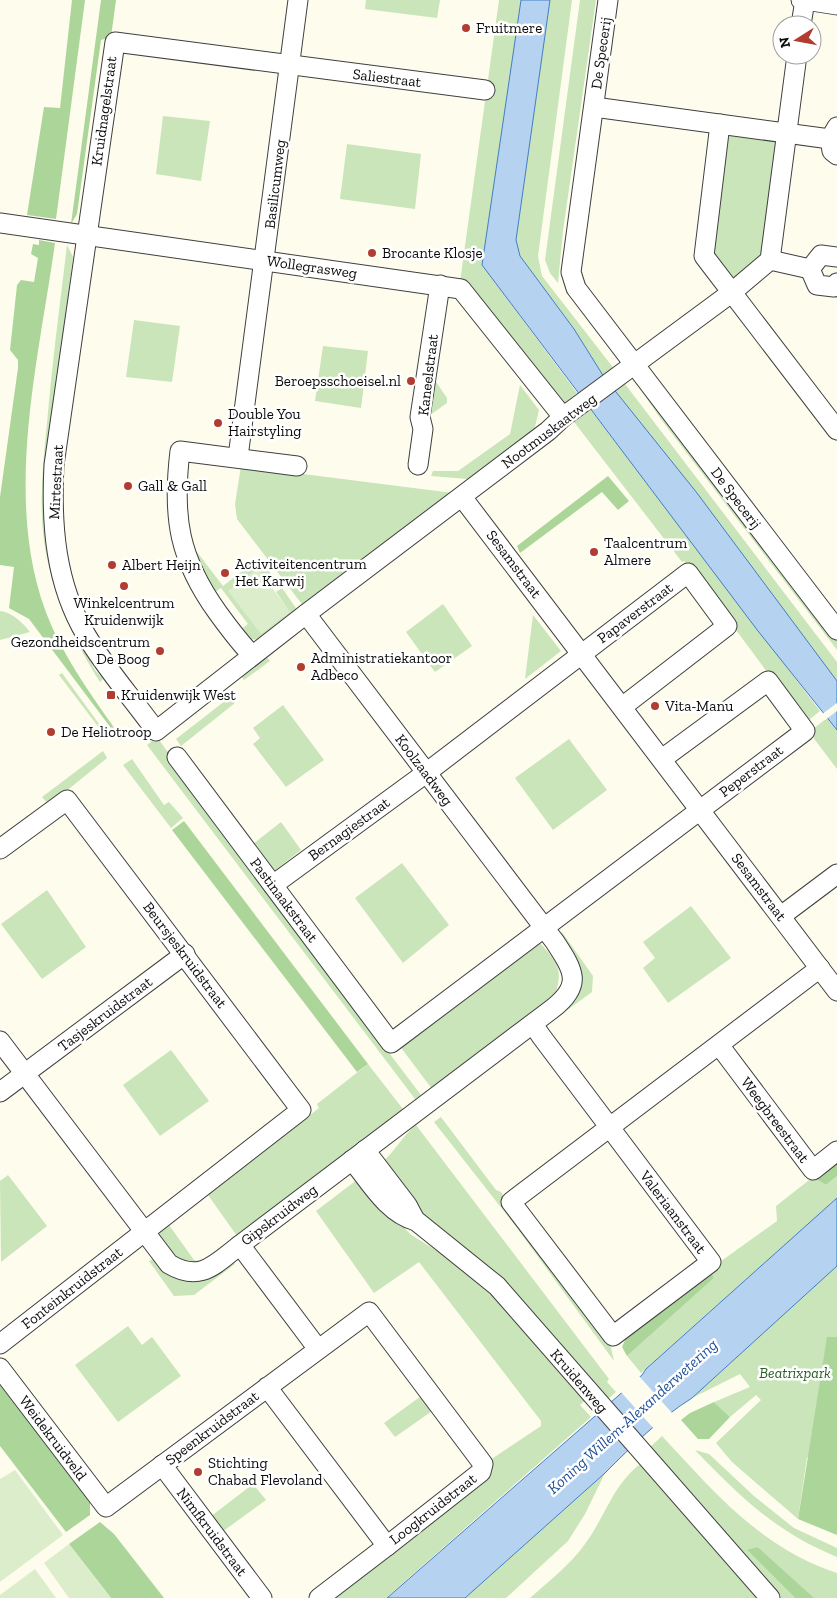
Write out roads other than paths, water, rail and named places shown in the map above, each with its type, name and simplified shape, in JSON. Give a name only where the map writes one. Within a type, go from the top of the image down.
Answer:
[{"type":"street","name":"Basilicumweg","points":[[238,457],[298,0]]},
{"type":"street","name":"De Specerij","points":[[608,0],[571,272],[576,288],[837,630]]},
{"type":"street","points":[[802,15],[803,0],[837,5]]},
{"type":"street","name":"Kruidnagelstraat","points":[[86,236],[114,42],[290,66]]},
{"type":"street","points":[[636,366],[731,293],[770,260],[796,65]]},
{"type":"street","name":"Saliestraat","points":[[290,66],[485,90]]},
{"type":"street","name":"De Specerij","points":[[594,107],[835,140]]},
{"type":"street","points":[[720,124],[704,256],[837,430]]},
{"type":"street","name":"Wollegrasweg","points":[[0,223],[461,289],[563,417]]},
{"type":"street","name":"Mirtestraat","points":[[86,236],[54,465],[52,509],[56,549],[69,598],[86,634],[156,731]]},
{"type":"street","points":[[810,269],[821,255],[837,257]]},
{"type":"street","points":[[770,260],[810,269]]},
{"type":"street","points":[[810,269],[817,285],[834,287],[837,283]]},
{"type":"street","name":"Kaneelstraat","points":[[418,466],[423,429],[420,416],[440,285]]},
{"type":"street","name":"Nootmuskaatweg","points":[[156,731],[252,655],[548,431],[563,417],[636,366]]},
{"type":"street","points":[[252,655],[239,642],[200,588],[186,557],[178,526],[177,512],[180,451],[297,466]]},
{"type":"street","name":"Sesamstraat","points":[[462,496],[837,990]]},
{"type":"street","name":"Papaverstraat","points":[[426,773],[688,573],[727,626],[622,707]]},
{"type":"street","name":"Koolzaadweg","points":[[306,614],[543,927],[571,966],[574,977],[569,994],[533,1024],[416,1111]]},
{"type":"street","name":"Peperstraat","points":[[543,927],[805,731],[768,681],[662,759]]},
{"type":"street","name":"Pastinaakstraat","points":[[177,757],[391,1043],[543,927]]},
{"type":"street","name":"Bernagiestraat","points":[[273,886],[426,773]]},
{"type":"street","name":"Beursjeskruidstraat","points":[[0,849],[67,800],[302,1110],[144,1232]]},
{"type":"street","points":[[781,916],[837,874]]},
{"type":"street","name":"Tasjeskruidstraat","points":[[0,1092],[185,954]]},
{"type":"street","points":[[610,1127],[820,968]]},
{"type":"street","name":"Valeriaanstraat","points":[[533,1024],[711,1262],[612,1336],[511,1202],[610,1127]]},
{"type":"street","name":"Gipskruidweg","points":[[0,1041],[169,1264],[186,1272],[206,1270],[416,1111]]},
{"type":"street","name":"Weegbreestraat","points":[[718,1046],[813,1170],[837,1151]]},
{"type":"street","name":"Kruidenweg","points":[[359,1155],[391,1208],[404,1218],[415,1220],[496,1286],[770,1598]]},
{"type":"street","name":"Fonteinkruidstraat","points":[[0,1344],[144,1232]]},
{"type":"street","points":[[240,1245],[318,1348]]},
{"type":"street","name":"Speenkruidstraat","points":[[106,1507],[369,1312]]},
{"type":"street","name":"Loogkruidstraat","points":[[266,1387],[387,1546],[481,1472],[483,1464],[369,1312]]},
{"type":"street","name":"Weidekruidveld","points":[[0,1368],[106,1507]]},
{"type":"street","name":"Nimfkruidstraat","points":[[162,1465],[262,1598]]},
{"type":"street","points":[[319,1598],[387,1546]]},
{"type":"water","points":[[521,0],[550,0],[516,240],[520,256],[574,329],[604,377],[697,493],[837,681],[837,730],[758,631],[482,265]]},
{"type":"water","name":"Koning Willem-Alexanderwetering","points":[[837,1198],[837,1266],[692,1398],[647,1433],[465,1598],[387,1598],[642,1375],[646,1369]]},
{"type":"place","name":"Fruitmere","points":[[466,28]]},
{"type":"place","name":"Brocante Klosje","points":[[372,253]]},
{"type":"place","name":"Beroepsschoeisel.nl","points":[[411,381]]},
{"type":"place","name":"Double You Hairstyling","points":[[218,423]]},
{"type":"place","name":"Gall & Gall","points":[[128,486]]},
{"type":"place","name":"Taalcentrum Almere","points":[[594,552]]},
{"type":"place","name":"Albert Heijn","points":[[112,565]]},
{"type":"place","name":"Activiteitencentrum Het Karwij","points":[[225,573]]},
{"type":"place","name":"Winkelcentrum Kruidenwijk","points":[[124,586]]},
{"type":"place","name":"Gezondheidscentrum De Boog","points":[[160,651]]},
{"type":"place","name":"Administratiekantoor Adbeco","points":[[301,667]]},
{"type":"place","name":"Kruidenwijk West","points":[[111,695]]},
{"type":"place","name":"Vita-Manu","points":[[655,706]]},
{"type":"place","name":"De Heliotroop","points":[[51,732]]},
{"type":"place","name":"Stichting Chabad Flevoland","points":[[198,1472]]},
{"type":"park label","name":"Beatrixpark","points":[[795,1373]]}]
